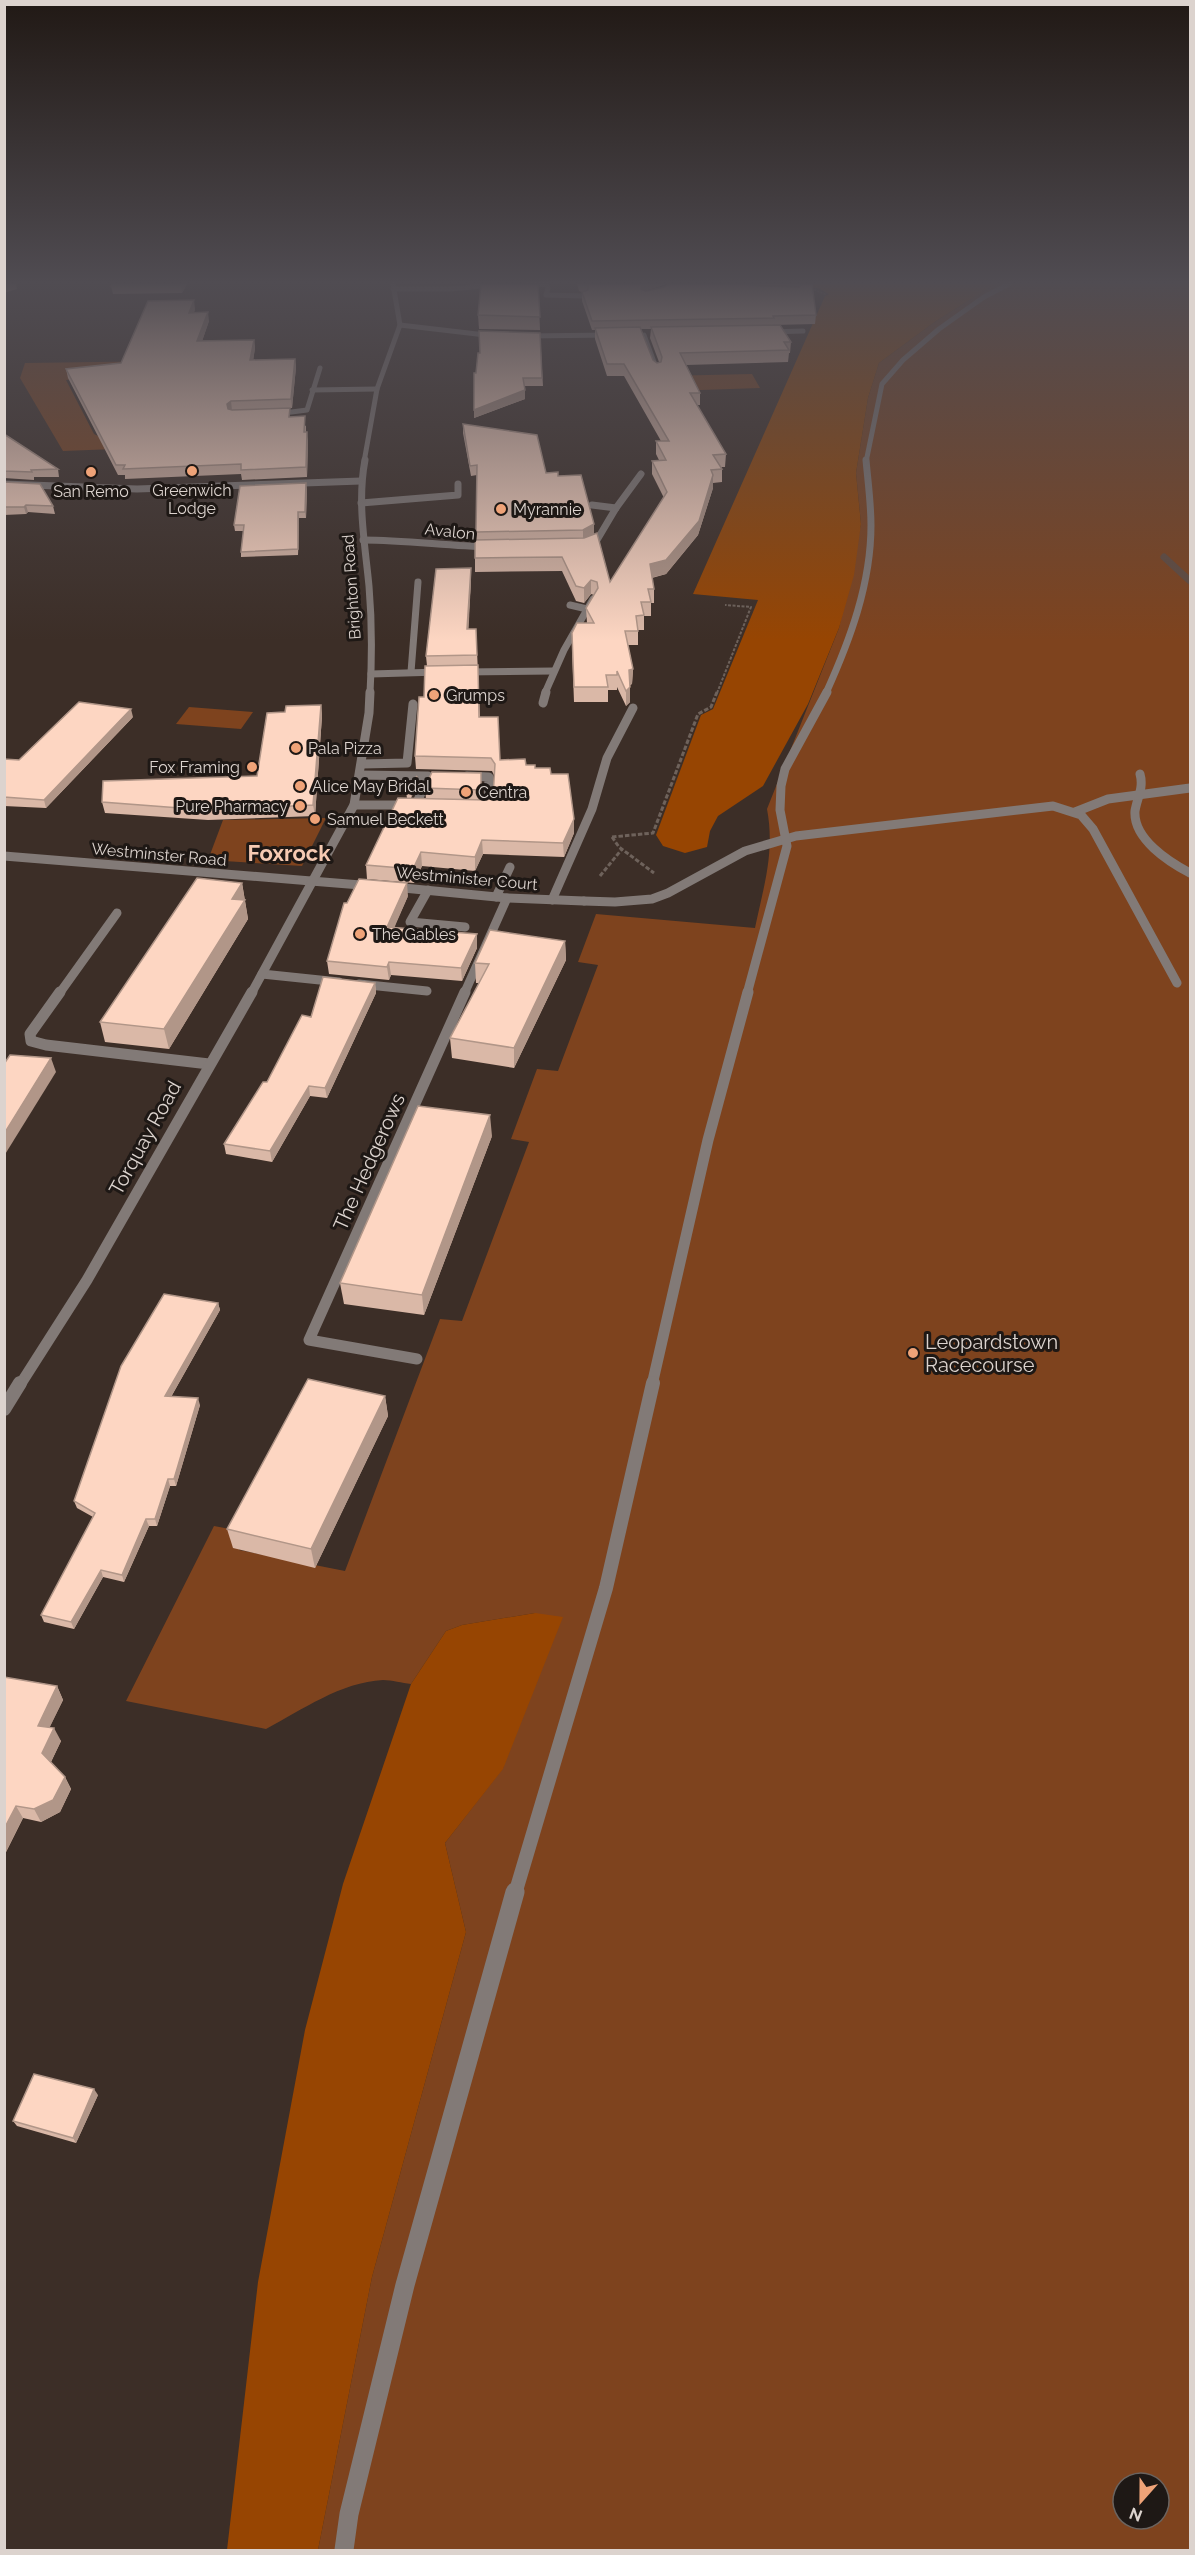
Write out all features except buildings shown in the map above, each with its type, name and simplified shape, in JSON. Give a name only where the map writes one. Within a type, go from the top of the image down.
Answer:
[{"type":"street","points":[[273,414],[306,410],[308,403]]},
{"type":"street","name":"Brighton Road","points":[[311,881],[354,805],[369,713],[371,674],[369,587],[363,540],[361,481],[374,403]]},
{"type":"street","points":[[344,2550],[349,2514],[405,2285],[498,1950],[606,1588],[708,1140],[787,846],[780,810],[781,786],[785,769],[821,705],[845,652],[860,609],[871,526],[866,458],[879,403]]},
{"type":"street","points":[[573,547],[597,540],[616,508],[641,474]]},
{"type":"street","points":[[4,484],[59,489],[109,490],[361,481]]},
{"type":"street","points":[[361,503],[458,495],[458,484]]},
{"type":"street","points":[[592,505],[616,508]]},
{"type":"street","name":"Avalon","points":[[363,540],[408,540],[458,547],[497,547]]},
{"type":"street","points":[[411,672],[418,582]]},
{"type":"street","points":[[543,703],[546,687],[553,671],[593,599]]},
{"type":"street","points":[[570,605],[587,609]]},
{"type":"street","points":[[459,672],[553,671]]},
{"type":"street","points":[[371,674],[447,672]]},
{"type":"street","points":[[362,764],[407,763],[413,704]]},
{"type":"street","points":[[552,900],[592,809],[607,758],[633,708]]},
{"type":"street","points":[[1140,774],[1144,784],[1135,812],[1141,831],[1164,857],[1191,873]]},
{"type":"street","points":[[360,775],[438,776]]},
{"type":"street","points":[[416,805],[428,776]]},
{"type":"street","points":[[458,776],[489,777],[488,807],[476,807]]},
{"type":"street","points":[[1177,983],[1130,900],[1094,828],[1075,812],[1108,799],[1191,788]]},
{"type":"street","points":[[354,805],[428,806]]},
{"type":"street","name":"Westminister Court","points":[[311,881],[552,900],[615,902],[652,899],[668,893],[720,862],[745,851],[786,839],[1041,807],[1053,806],[1075,812]]},
{"type":"street","name":"Westminster Road","points":[[4,856],[311,881]]},
{"type":"street","points":[[496,897],[510,867]]},
{"type":"street","name":"Torquay Road","points":[[4,1409],[87,1280],[287,931],[311,881]]},
{"type":"street","points":[[428,890],[410,922],[465,927]]},
{"type":"street","name":"The Hedgerows","points":[[417,1359],[309,1340],[507,897]]},
{"type":"street","points":[[117,913],[30,1034],[31,1041],[46,1045],[209,1064]]},
{"type":"street","points":[[262,974],[427,991]]},
{"type":"path","points":[[612,837],[653,833],[698,714],[711,707],[751,607],[725,605]]},
{"type":"path","points":[[611,832],[612,837],[622,849],[660,877]]},
{"type":"path","points":[[593,884],[622,849]]},
{"type":"shaded area","points":[[35,403],[78,403],[94,434],[100,437],[168,447],[63,451]]},
{"type":"shaded area","points":[[778,403],[867,403],[856,473],[861,524],[854,575],[839,628],[808,704],[763,786],[718,816],[710,831],[707,847],[685,853],[663,846],[656,835],[701,715],[713,709],[758,600],[693,594]]},
{"type":"shaded area","name":"Leopardstown Racecourse","points":[[867,403],[1190,403],[1190,2550],[318,2550],[372,2277],[466,1932],[445,1843],[503,1768],[535,1613],[462,1625],[446,1631],[411,1684],[383,1680],[352,1686],[322,1698],[266,1729],[126,1701],[214,1526],[246,1532],[239,1550],[345,1571],[440,1319],[462,1321],[529,1142],[511,1139],[537,1069],[558,1071],[598,965],[578,962],[596,914],[755,928],[769,854],[767,809],[839,628],[861,524],[856,473]]},
{"type":"shaded area","points":[[189,707],[253,712],[241,729],[176,724]]},
{"type":"shaded area","points":[[326,818],[302,866],[208,860],[223,820]]},
{"type":"shaded area","points":[[535,1613],[563,1617],[503,1769],[445,1843],[466,1932],[372,2277],[318,2550],[227,2550],[258,2282],[305,2030],[343,1884],[411,1684],[446,1631],[462,1625]]},
{"type":"waterway","points":[[1164,557],[1190,581]]},
{"type":"place","name":"Greenwich Lodge","points":[[192,471]]},
{"type":"place","name":"San Remo","points":[[91,472]]},
{"type":"place","name":"Myrannie","points":[[501,509]]},
{"type":"place","name":"Grumps","points":[[434,695]]},
{"type":"place","name":"Pala Pizza","points":[[296,748]]},
{"type":"place","name":"Fox Framing","points":[[252,767]]},
{"type":"place","name":"Alice May Bridal","points":[[300,786]]},
{"type":"place","name":"Centra","points":[[466,792]]},
{"type":"place","name":"Pure Pharmacy","points":[[300,806]]},
{"type":"place","name":"Samuel Beckett","points":[[315,819]]},
{"type":"place","name":"The Gables","points":[[360,934]]},
{"type":"place","name":"Leopardstown Racecourse","points":[[913,1353]]},
{"type":"district","name":"Foxrock","points":[[289,853]]}]
